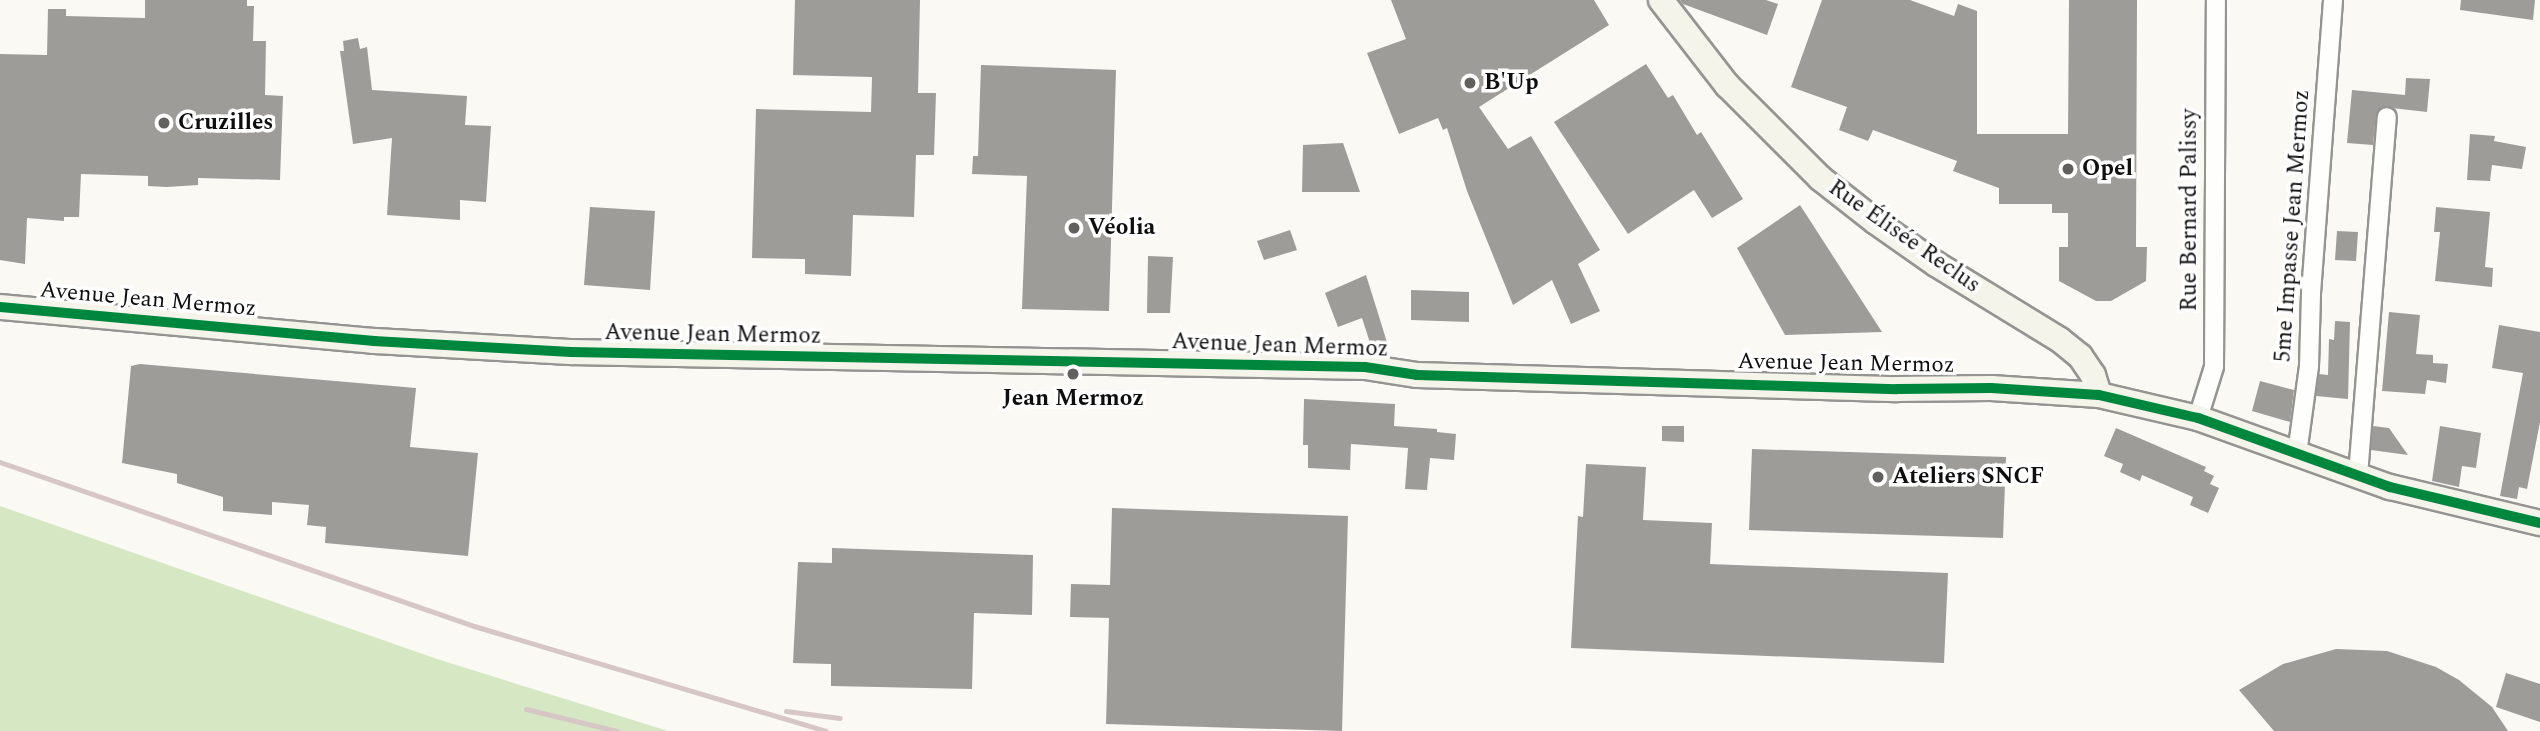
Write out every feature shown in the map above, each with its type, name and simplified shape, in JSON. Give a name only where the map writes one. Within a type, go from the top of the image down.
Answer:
[{"type":"main road","name":"Rue Élisée Reclus","points":[[1661,0],[1727,85],[1820,178],[1936,264],[2070,348],[2080,356],[2093,374],[2099,395]]},
{"type":"main road","name":"Avenue Jean Mermoz","points":[[0,307],[361,340],[558,352],[1365,367],[1417,375],[1897,388],[1991,388],[2099,395],[2198,418],[2358,475],[2450,504],[2540,523]]},
{"type":"street","name":"Rue Bernard Palissy","points":[[2198,418],[2214,367],[2216,0]]},
{"type":"street","name":"5me Impasse Jean Mermoz","points":[[2297,454],[2309,366],[2311,293],[2333,0]]},
{"type":"street","points":[[2358,475],[2387,117]]},
{"type":"green space","points":[[0,506],[437,659],[668,731],[0,731]]},
{"type":"building","name":"Cruzilles","points":[[145,0],[247,0],[247,6],[254,6],[253,41],[266,41],[265,95],[283,96],[280,180],[198,178],[198,185],[167,187],[148,186],[148,176],[81,174],[79,217],[64,217],[64,221],[27,218],[25,264],[0,260],[0,54],[47,55],[48,9],[66,9],[66,16],[145,18]]},
{"type":"building","points":[[795,0],[920,0],[918,93],[936,93],[934,155],[916,155],[914,217],[853,215],[851,276],[805,274],[805,259],[752,258],[756,109],[871,112],[872,77],[793,75]]},
{"type":"building","points":[[1391,0],[1594,0],[1609,25],[1479,107],[1508,149],[1531,136],[1600,250],[1578,264],[1600,311],[1571,324],[1552,280],[1513,305],[1467,191],[1447,128],[1443,130],[1438,118],[1399,134],[1367,53],[1406,39]]},
{"type":"building","points":[[1680,0],[1766,0],[1778,4],[1767,35],[1683,4]]},
{"type":"building","points":[[1822,0],[1910,0],[1954,16],[1958,4],[1977,11],[1977,134],[2068,134],[2069,0],[2137,0],[2136,247],[2147,247],[2146,281],[2111,301],[2096,301],[2059,281],[2059,247],[2068,247],[2068,213],[2052,213],[2052,204],[1999,204],[1999,188],[1953,171],[1957,161],[1873,130],[1868,141],[1839,130],[1847,107],[1791,87]]},
{"type":"building","points":[[2461,0],[2535,0],[2533,20],[2460,10]]},
{"type":"building","points":[[358,38],[360,49],[367,47],[372,90],[467,96],[465,125],[491,126],[486,202],[460,200],[460,220],[387,215],[392,138],[353,144],[340,51],[344,51],[343,41]]},
{"type":"building","points":[[1646,64],[1668,98],[1673,95],[1697,135],[1701,132],[1743,199],[1712,218],[1694,190],[1628,234],[1554,122]]},
{"type":"building","name":"Véolia","points":[[981,65],[1116,70],[1109,311],[1022,309],[1027,176],[972,174],[973,156],[978,156]]},
{"type":"building","points":[[2406,78],[2430,79],[2427,112],[2383,107],[2376,115],[2373,145],[2347,143],[2352,90],[2405,95]]},
{"type":"building","points":[[2470,134],[2495,136],[2494,141],[2526,147],[2522,169],[2492,165],[2490,181],[2467,180]]},
{"type":"building","points":[[1343,143],[1360,192],[1302,192],[1303,145]]},
{"type":"building","points":[[1800,205],[1882,332],[1785,335],[1737,248]]},
{"type":"building","points":[[590,207],[655,211],[650,290],[584,285]]},
{"type":"building","points":[[2436,207],[2490,212],[2485,267],[2493,268],[2492,287],[2435,281],[2440,232],[2434,232]]},
{"type":"building","points":[[1290,230],[1297,250],[1264,260],[1257,241]]},
{"type":"building","points":[[2337,231],[2358,232],[2356,261],[2335,260]]},
{"type":"building","points":[[1148,256],[1173,257],[1170,313],[1147,313]]},
{"type":"building","points":[[1366,275],[1390,352],[1373,352],[1362,318],[1338,327],[1325,293]]},
{"type":"building","points":[[1411,290],[1469,292],[1469,322],[1411,320]]},
{"type":"building","points":[[2389,312],[2420,315],[2416,354],[2433,355],[2433,363],[2448,364],[2446,383],[2427,380],[2425,394],[2382,391]]},
{"type":"building","points":[[2335,321],[2350,322],[2348,399],[2316,396],[2319,374],[2328,375],[2329,339],[2334,340]]},
{"type":"building","points":[[2499,325],[2540,332],[2540,422],[2527,489],[2519,487],[2517,499],[2500,496],[2523,373],[2492,368]]},
{"type":"building","points":[[140,364],[416,388],[410,447],[478,453],[468,556],[325,543],[326,527],[307,525],[309,505],[272,502],[272,515],[223,511],[223,497],[177,483],[177,474],[122,463],[131,366]]},
{"type":"building","points":[[2260,381],[2294,390],[2290,422],[2252,411]]},
{"type":"building","points":[[1304,399],[1395,404],[1394,426],[1437,429],[1437,432],[1456,434],[1454,460],[1430,458],[1427,490],[1405,489],[1408,448],[1351,444],[1350,470],[1308,468],[1308,445],[1303,445]]},
{"type":"building","points":[[1662,426],[1684,426],[1684,442],[1662,441]]},
{"type":"building","points":[[2373,426],[2389,428],[2408,455],[2371,450]]},
{"type":"building","points":[[2440,426],[2481,433],[2476,468],[2462,466],[2459,487],[2432,481]]},
{"type":"building","points":[[2116,428],[2206,467],[2204,471],[2214,476],[2210,484],[2219,488],[2208,513],[2190,505],[2193,497],[2142,475],[2140,481],[2120,472],[2123,464],[2104,456]]},
{"type":"building","name":"Ateliers SNCF","points":[[1752,449],[2006,457],[2003,538],[1749,530]]},
{"type":"building","points":[[1586,464],[1646,467],[1643,520],[1712,523],[1710,564],[1948,573],[1944,663],[1571,648],[1578,516],[1583,517]]},
{"type":"building","points":[[1112,508],[1348,516],[1342,731],[1106,724],[1109,618],[1070,617],[1071,584],[1110,585]]},
{"type":"building","points":[[832,548],[1033,555],[1032,615],[974,613],[972,689],[831,686],[831,664],[793,663],[798,562],[832,563]]},
{"type":"building","points":[[2336,649],[2387,651],[2436,667],[2459,680],[2492,707],[2508,731],[2274,731],[2239,690],[2283,664]]},
{"type":"building","points":[[2506,673],[2540,684],[2540,722],[2496,707]]},
{"type":"railway","points":[[0,462],[474,626],[826,731]]},
{"type":"railway","points":[[526,709],[617,731]]},
{"type":"railway","points":[[786,711],[840,718]]},
{"type":"cycle path","points":[[0,307],[374,341],[571,352],[1365,367],[1417,375],[1897,389],[1991,388],[2099,395],[2198,418],[2390,487],[2540,523]]},
{"type":"place","name":"B'Up","points":[[1470,83]]},
{"type":"place","name":"Cruzilles","points":[[164,123]]},
{"type":"place","name":"Opel","points":[[2068,169]]},
{"type":"place","name":"Véolia","points":[[1074,228]]},
{"type":"place","name":"Jean Mermoz","points":[[1073,374]]},
{"type":"place","name":"Ateliers SNCF","points":[[1878,477]]}]
